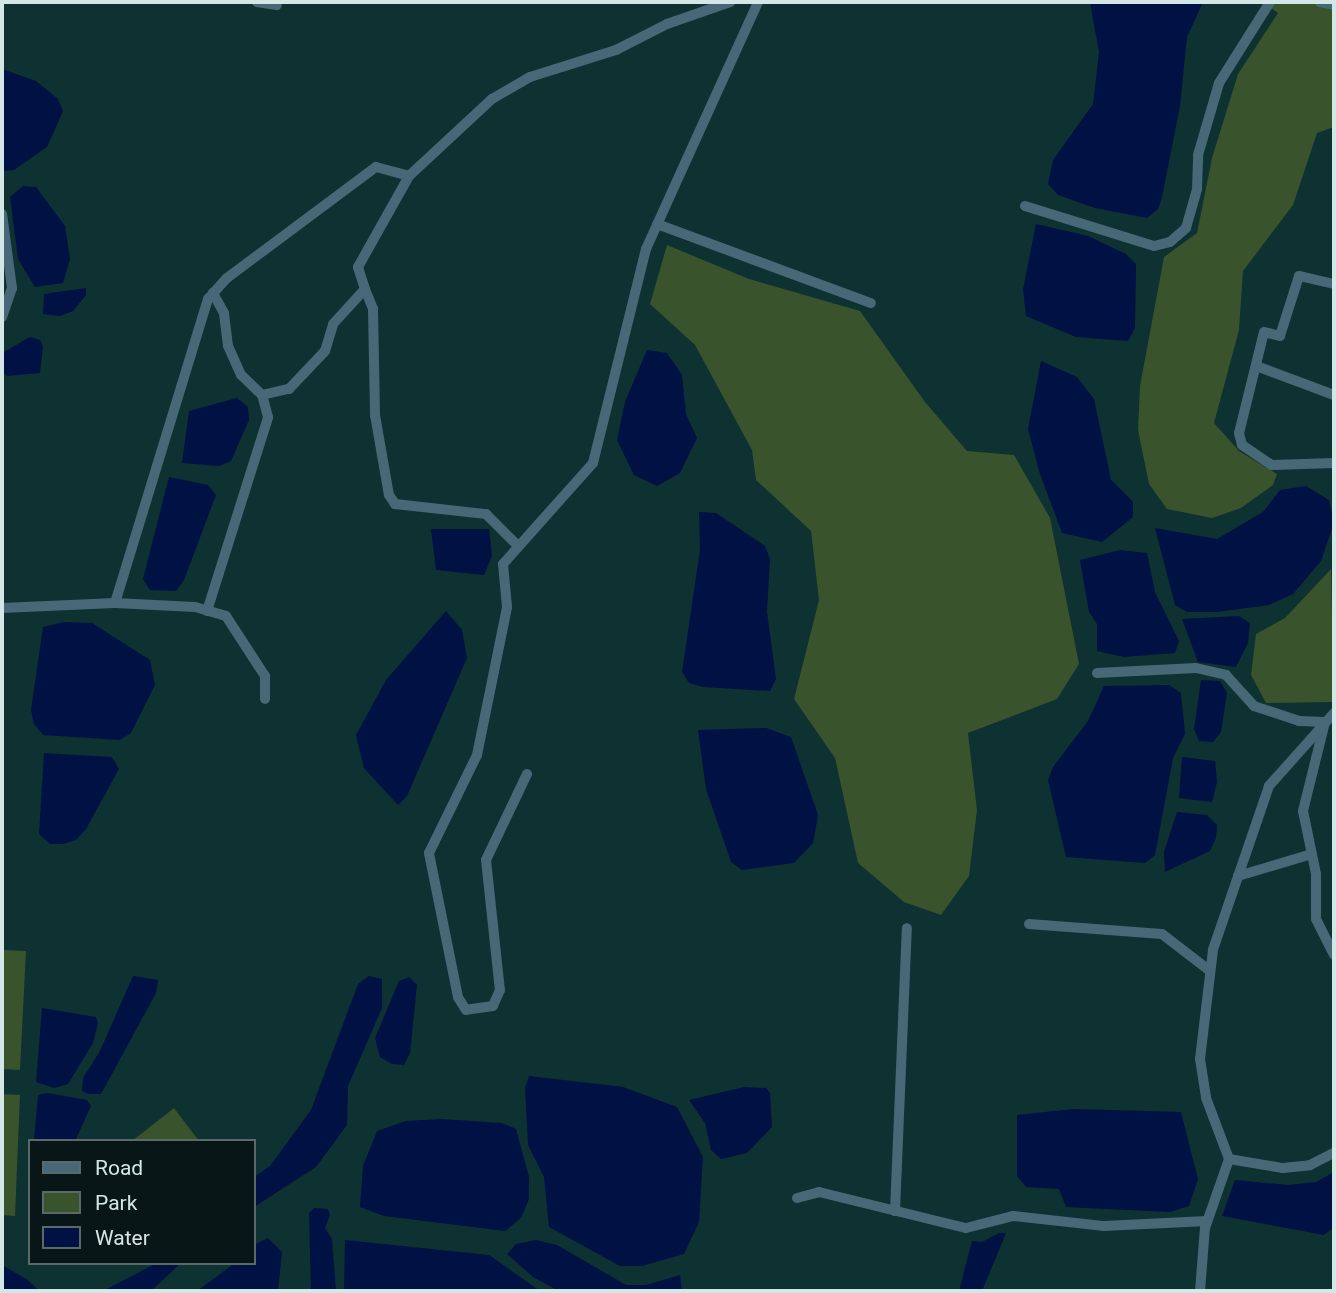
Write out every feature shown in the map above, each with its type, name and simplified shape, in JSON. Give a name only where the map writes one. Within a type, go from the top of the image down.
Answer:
[{"type":"street","points":[[257,2],[276,5]]},
{"type":"street","points":[[518,546],[486,514],[395,504],[389,495],[375,415],[373,309],[358,267],[410,176],[492,99],[530,76],[616,50],[667,24],[730,2]]},
{"type":"street","points":[[527,774],[486,860],[500,990],[493,1006],[466,1010],[457,997],[429,853],[477,755],[507,607],[503,564],[547,519],[593,463],[646,249],[758,2]]},
{"type":"street","points":[[1025,206],[1154,246],[1170,242],[1186,228],[1197,189],[1198,155],[1219,83],[1270,2]]},
{"type":"street","points":[[1320,2],[1334,5]]},
{"type":"street","points":[[115,603],[198,321],[213,293],[376,167],[410,176]]},
{"type":"street","points":[[2,214],[11,258],[12,288],[2,317]]},
{"type":"street","points":[[657,224],[872,303]]},
{"type":"street","points":[[1334,284],[1299,276],[1280,336],[1264,332],[1259,367],[1239,433],[1242,444],[1272,465],[1334,463]]},
{"type":"street","points":[[262,395],[289,388],[325,351],[333,324],[365,289]]},
{"type":"street","points":[[208,611],[268,417],[262,395],[241,375],[228,346],[224,313],[213,293]]},
{"type":"street","points":[[1259,367],[1334,395]]},
{"type":"street","points":[[2,608],[115,603],[208,611],[226,616],[265,676],[265,699]]},
{"type":"street","points":[[1097,673],[1196,668],[1226,675],[1254,706],[1299,721],[1325,722]]},
{"type":"street","points":[[1200,1291],[1207,1221],[1229,1159],[1206,1098],[1200,1059],[1209,970],[1269,786],[1334,713]]},
{"type":"street","points":[[1325,722],[1303,811],[1312,854],[1316,919],[1334,955]]},
{"type":"street","points":[[1238,876],[1312,854]]},
{"type":"street","points":[[1029,924],[1162,934],[1209,970]]},
{"type":"street","points":[[895,1211],[908,929]]},
{"type":"street","points":[[1229,1159],[1283,1168],[1310,1165],[1334,1153]]},
{"type":"street","points":[[797,1198],[819,1192],[965,1228],[1013,1216],[1104,1226],[1207,1221]]},
{"type":"green space","points":[[1263,2],[1334,2],[1334,127],[1317,133],[1293,205],[1243,271],[1239,330],[1214,423],[1239,451],[1277,474],[1273,485],[1241,508],[1212,518],[1167,509],[1149,484],[1138,430],[1140,386],[1164,257],[1197,233],[1212,158],[1238,74],[1278,13]]},
{"type":"green space","points":[[667,245],[749,279],[860,311],[925,402],[967,451],[1014,455],[1050,518],[1079,664],[1057,699],[968,733],[977,810],[969,876],[941,915],[904,902],[858,863],[835,758],[794,699],[819,600],[811,531],[756,480],[752,450],[695,345],[650,304]]},
{"type":"green space","points":[[1331,569],[1334,702],[1266,703],[1251,675],[1256,634],[1285,618]]},
{"type":"green space","points":[[2,950],[26,951],[20,1070],[2,1069]]},
{"type":"green space","points":[[2,1094],[20,1095],[15,1216],[2,1215]]},
{"type":"green space","points":[[174,1108],[197,1139],[135,1139]]},
{"type":"water","points":[[1090,2],[1203,2],[1187,37],[1180,106],[1162,197],[1158,209],[1147,218],[1095,208],[1058,195],[1048,184],[1053,160],[1093,104],[1099,52]]},
{"type":"water","points":[[2,69],[36,81],[58,99],[63,111],[47,147],[14,170],[2,171]]},
{"type":"water","points":[[23,186],[36,187],[65,226],[70,259],[63,283],[35,287],[18,259],[10,197]]},
{"type":"water","points":[[1036,224],[1088,236],[1126,254],[1136,264],[1135,328],[1128,341],[1076,337],[1026,316],[1023,290]]},
{"type":"water","points":[[86,288],[86,295],[73,311],[60,316],[43,314],[44,294]]},
{"type":"water","points":[[30,337],[40,340],[43,346],[40,373],[7,376],[2,371],[2,353]]},
{"type":"water","points":[[647,350],[667,353],[682,375],[686,414],[697,438],[680,473],[657,486],[634,475],[617,440],[625,402]]},
{"type":"water","points":[[1041,361],[1077,377],[1094,399],[1111,480],[1133,502],[1133,517],[1102,542],[1062,533],[1039,471],[1028,429]]},
{"type":"water","points":[[237,398],[248,407],[249,420],[231,461],[219,466],[182,463],[189,411]]},
{"type":"water","points":[[169,477],[208,485],[216,495],[184,580],[176,591],[150,590],[143,579]]},
{"type":"water","points":[[1306,486],[1329,500],[1334,523],[1321,561],[1293,594],[1269,605],[1217,612],[1187,612],[1175,605],[1155,528],[1217,539],[1263,512],[1280,490]]},
{"type":"water","points":[[699,512],[716,513],[765,546],[770,559],[767,612],[776,679],[770,691],[703,687],[689,683],[682,672],[700,550]]},
{"type":"water","points":[[431,529],[489,529],[492,556],[484,575],[436,570]]},
{"type":"water","points":[[1120,550],[1147,553],[1155,592],[1179,641],[1175,653],[1124,657],[1097,651],[1097,624],[1089,612],[1080,560]]},
{"type":"water","points":[[446,611],[462,630],[467,658],[407,796],[398,805],[364,768],[356,735],[386,680]]},
{"type":"water","points":[[1239,616],[1250,623],[1248,643],[1236,667],[1198,662],[1182,619]]},
{"type":"water","points":[[64,622],[92,623],[150,660],[155,685],[131,733],[120,740],[43,735],[34,724],[31,710],[43,627]]},
{"type":"water","points":[[1201,680],[1220,681],[1227,693],[1221,732],[1213,742],[1199,741],[1194,729]]},
{"type":"water","points":[[1169,685],[1181,693],[1185,734],[1173,758],[1155,855],[1145,863],[1066,857],[1048,780],[1053,767],[1088,721],[1104,686]]},
{"type":"water","points":[[766,728],[791,737],[818,815],[813,843],[794,863],[742,870],[731,862],[706,789],[698,730]]},
{"type":"water","points":[[44,753],[112,757],[119,769],[86,829],[76,840],[63,844],[50,844],[39,834]]},
{"type":"water","points":[[1182,757],[1215,761],[1217,782],[1212,802],[1179,798]]},
{"type":"water","points":[[1177,812],[1207,815],[1217,825],[1216,838],[1210,851],[1165,872],[1164,852]]},
{"type":"water","points":[[133,976],[158,980],[156,993],[101,1094],[88,1094],[82,1091],[83,1078],[100,1051]]},
{"type":"water","points":[[369,976],[382,979],[382,1008],[348,1086],[347,1125],[316,1167],[256,1206],[256,1176],[270,1166],[311,1110],[358,984]]},
{"type":"water","points":[[409,977],[417,985],[410,1053],[404,1065],[392,1064],[380,1057],[375,1038],[399,981]]},
{"type":"water","points":[[42,1008],[96,1017],[98,1023],[93,1043],[68,1084],[54,1088],[36,1082]]},
{"type":"water","points":[[529,1076],[623,1087],[677,1107],[703,1157],[699,1222],[684,1254],[642,1266],[620,1266],[549,1227],[544,1177],[528,1145],[525,1088]]},
{"type":"water","points":[[744,1087],[766,1088],[770,1093],[772,1127],[747,1153],[721,1159],[711,1150],[705,1123],[689,1100]]},
{"type":"water","points":[[47,1093],[87,1100],[91,1106],[76,1139],[34,1139],[38,1095]]},
{"type":"water","points":[[1073,1109],[1181,1112],[1198,1179],[1189,1206],[1170,1212],[1066,1207],[1059,1189],[1026,1187],[1017,1176],[1017,1115]]},
{"type":"water","points":[[442,1119],[502,1123],[516,1129],[529,1177],[529,1199],[521,1218],[505,1231],[384,1216],[360,1207],[363,1166],[377,1131],[406,1121]]},
{"type":"water","points":[[1334,1172],[1334,1227],[1324,1235],[1222,1216],[1235,1180],[1288,1185],[1316,1182]]},
{"type":"water","points":[[314,1208],[328,1209],[330,1215],[325,1228],[332,1239],[336,1291],[311,1291],[309,1213]]},
{"type":"water","points":[[999,1233],[1006,1233],[982,1291],[959,1291],[972,1241],[982,1242]]},
{"type":"water","points":[[268,1238],[282,1252],[278,1291],[197,1291],[232,1265],[256,1265],[256,1244]]},
{"type":"water","points":[[345,1240],[489,1255],[540,1291],[344,1291]]},
{"type":"water","points":[[536,1240],[557,1245],[626,1285],[646,1285],[680,1275],[682,1291],[559,1291],[533,1277],[507,1254],[516,1244]]},
{"type":"water","points":[[2,1265],[28,1280],[39,1291],[2,1291]]},
{"type":"water","points":[[153,1265],[179,1265],[151,1291],[103,1291]]}]
